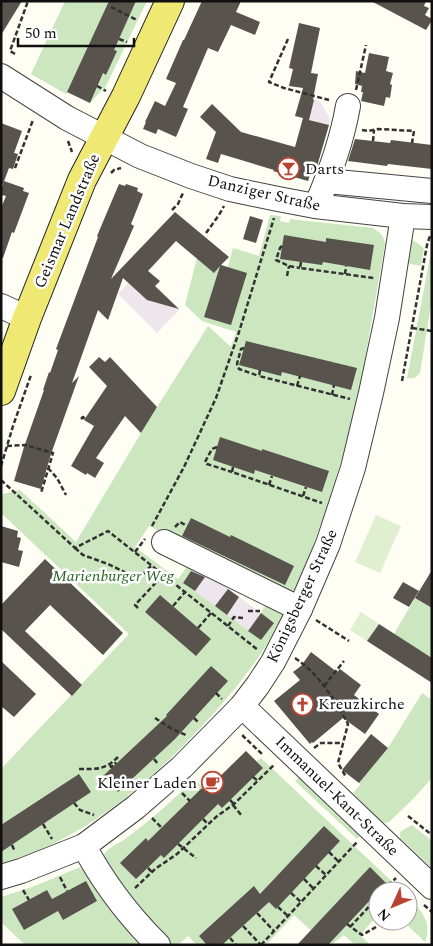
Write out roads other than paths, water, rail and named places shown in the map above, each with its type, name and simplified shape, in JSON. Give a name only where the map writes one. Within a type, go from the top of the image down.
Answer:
[{"type":"main road","name":"Geismar Landstraße","points":[[1,392],[26,318],[82,180],[126,96],[170,1]]},
{"type":"street","name":"Danziger Straße","points":[[1,76],[67,118],[134,152],[175,170],[230,189],[316,206],[403,216],[432,217]]},
{"type":"street","points":[[316,206],[327,181],[347,116]]},
{"type":"street","points":[[327,181],[432,190]]},
{"type":"street","name":"Königsberger Straße","points":[[1,878],[84,846],[136,807],[201,748],[242,706],[258,685],[300,609],[328,544],[353,468],[387,318],[403,216]]},
{"type":"street","points":[[1,306],[26,318]]},
{"type":"street","points":[[164,542],[300,609]]},
{"type":"street","name":"Immanuel-Kant-Straße","points":[[242,706],[432,888]]},
{"type":"street","points":[[84,846],[93,863],[120,902],[158,945]]},
{"type":"place","name":"Darts","points":[[289,169]]},
{"type":"place","name":"Kreuzkirche","points":[[302,704]]},
{"type":"place","name":"Kleiner Laden","points":[[213,783]]},
{"type":"park label","name":"Marienburger Weg","points":[[113,576]]}]
